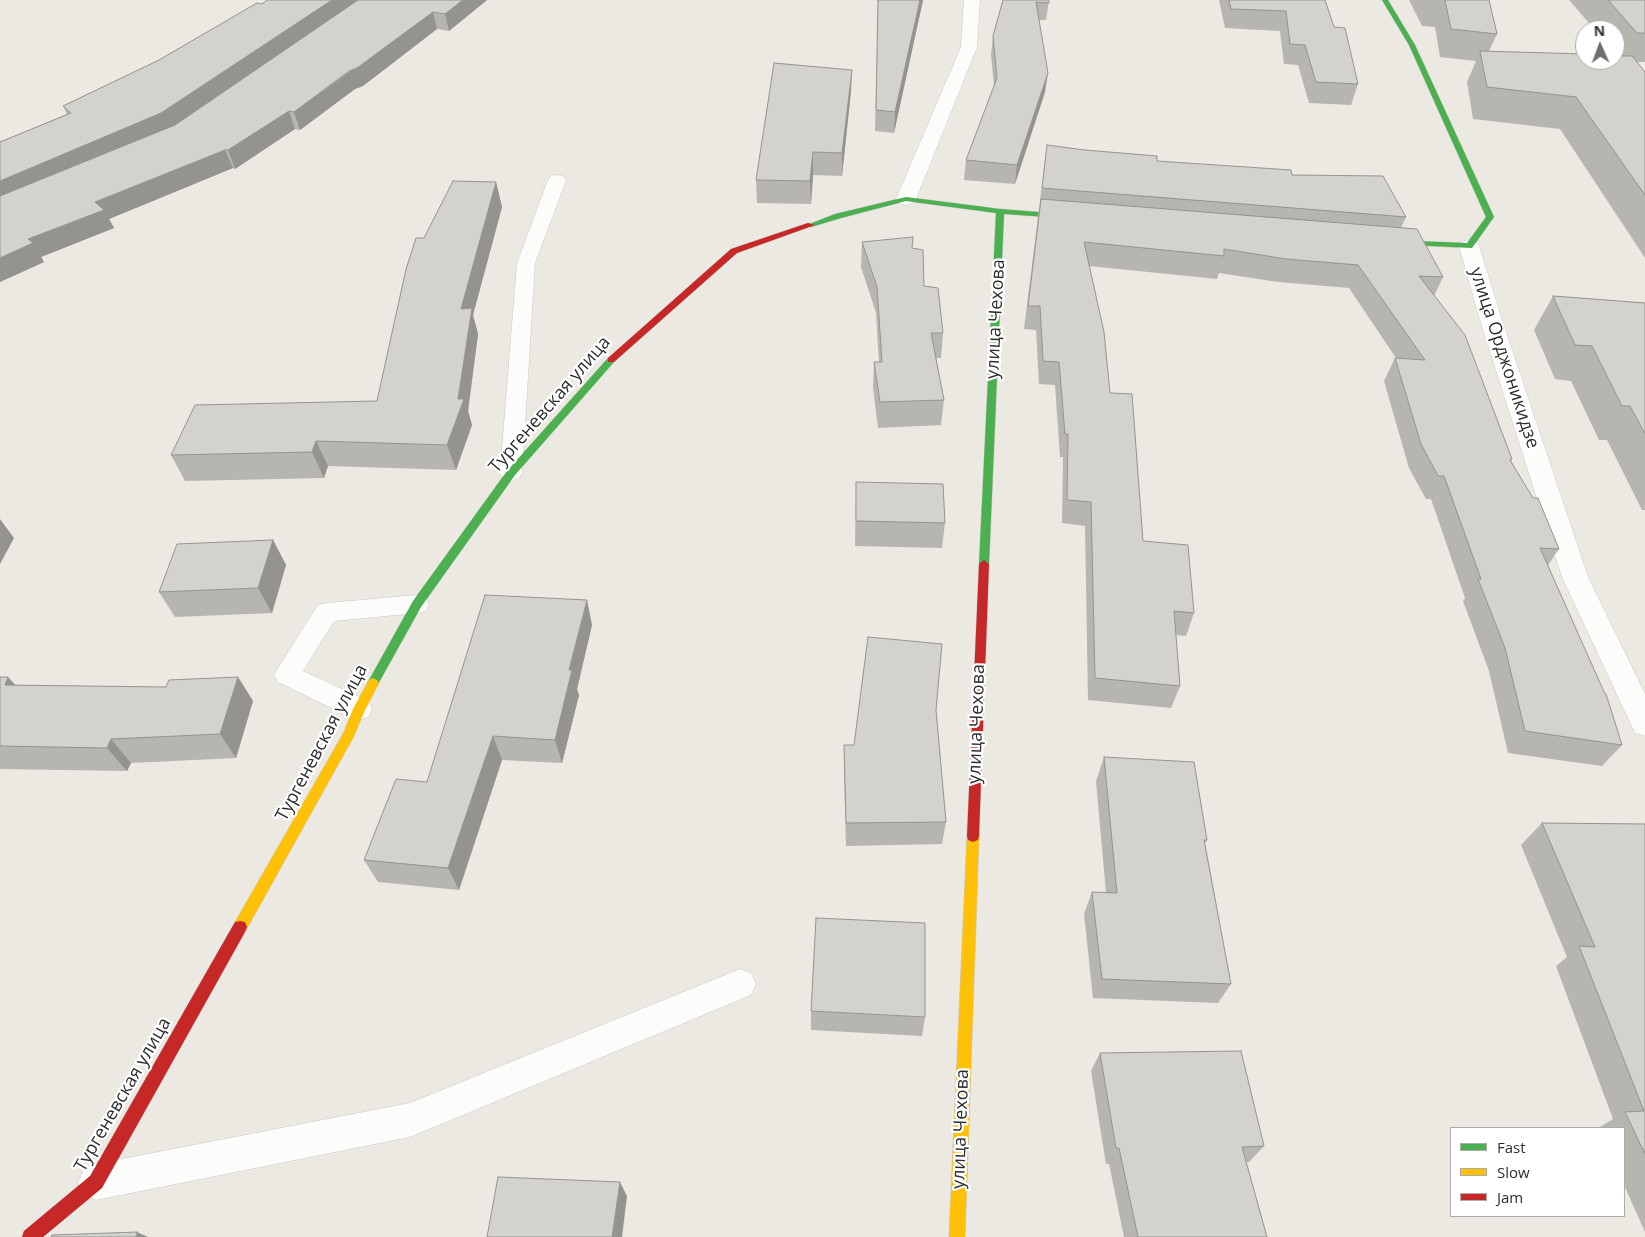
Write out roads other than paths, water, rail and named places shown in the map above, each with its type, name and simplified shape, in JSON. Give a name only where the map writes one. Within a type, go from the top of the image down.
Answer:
[{"type":"street","points":[[906,200],[964,60],[968,47],[972,0]]},
{"type":"street","name":"улица Орджоникидзе","points":[[1385,0],[1412,45],[1490,216],[1470,246],[1491,320],[1575,577],[1645,724]]},
{"type":"street","name":"Тургеневская улица","points":[[30,1237],[96,1182],[349,734],[359,710],[418,604],[511,473],[619,351],[734,251],[838,216],[906,200],[1000,211],[1088,218]]},
{"type":"street","name":"улица Чехова","points":[[957,1237],[978,694],[1000,211]]},
{"type":"street","points":[[1381,242],[1470,246]]},
{"type":"lane","points":[[511,473],[526,263],[557,180]]},
{"type":"lane","points":[[359,710],[287,676],[326,612],[418,604]]},
{"type":"lane","points":[[96,1182],[410,1120],[740,984]]}]
